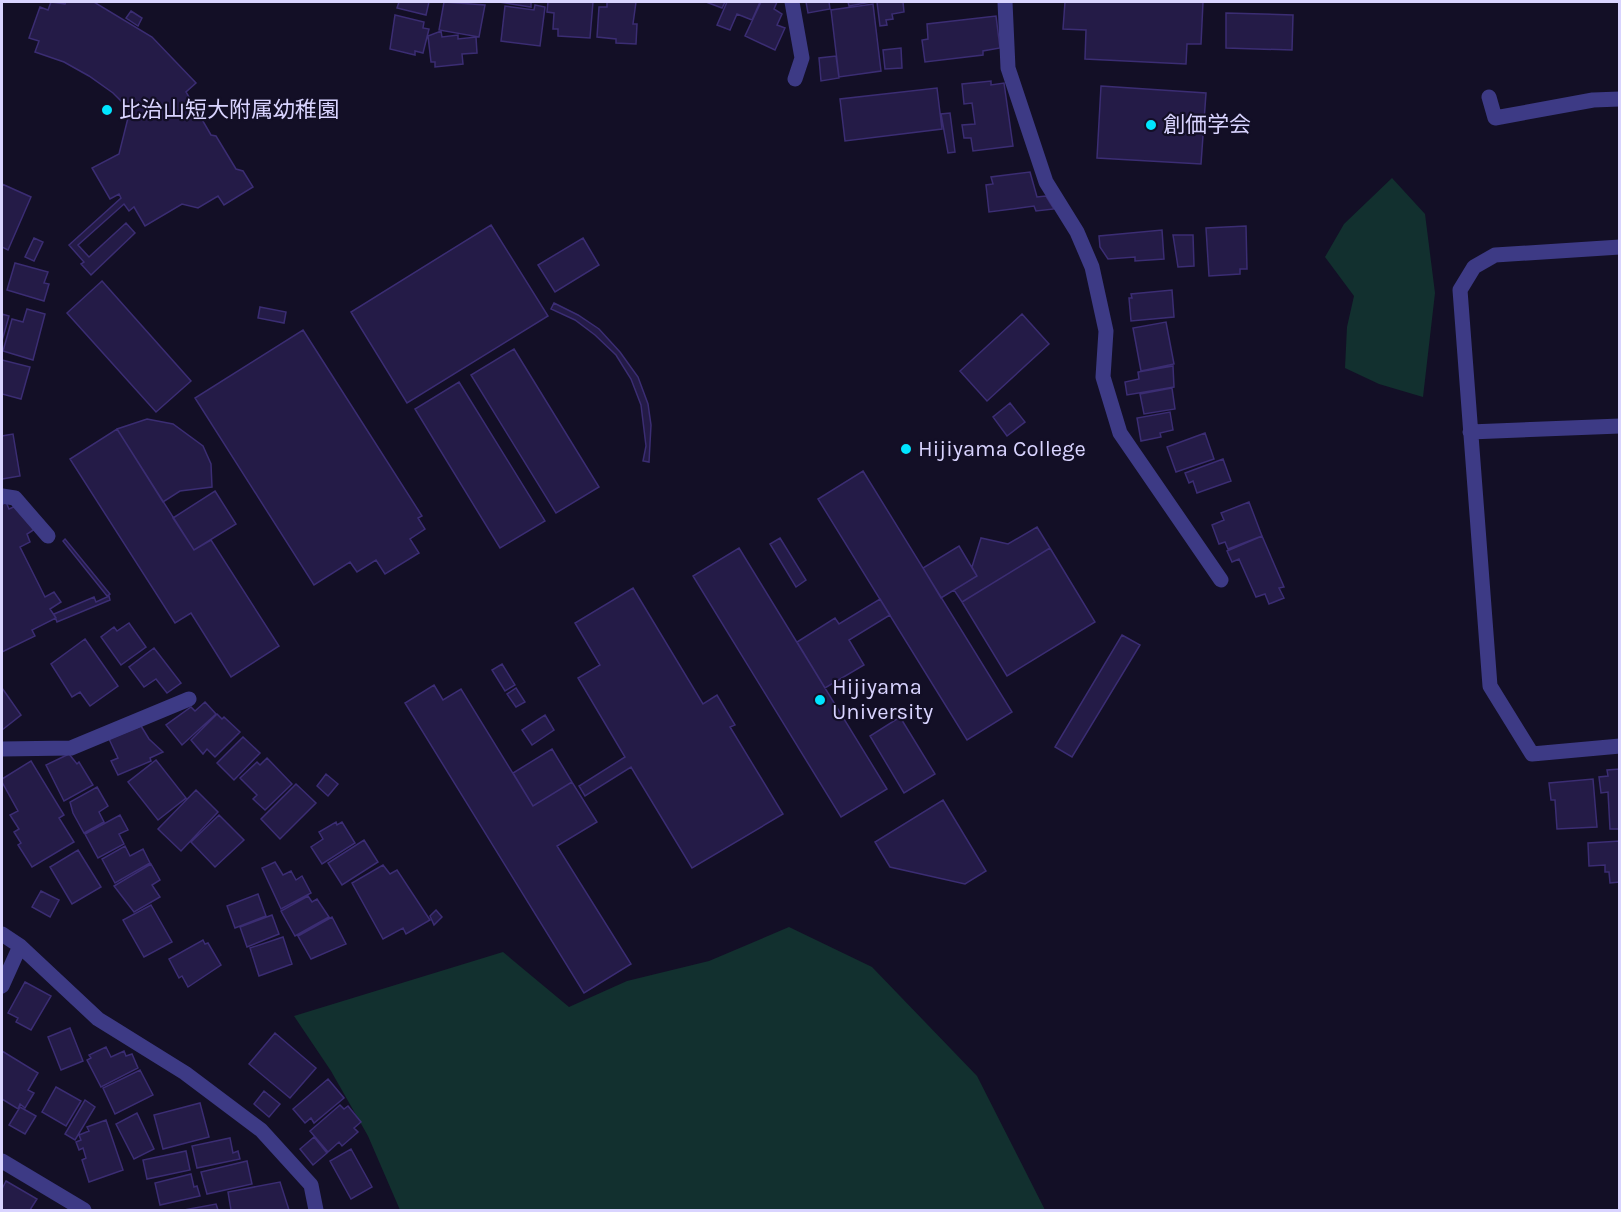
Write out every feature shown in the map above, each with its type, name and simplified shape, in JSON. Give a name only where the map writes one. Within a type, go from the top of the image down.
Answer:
[{"type":"street","points":[[792,2],[802,58],[795,79]]},
{"type":"street","points":[[1005,2],[1008,68],[1046,182],[1077,232],[1092,267],[1106,331],[1102,377],[1120,433],[1221,580]]},
{"type":"street","points":[[1489,97],[1494,118],[1593,100],[1620,99]]},
{"type":"street","points":[[1620,247],[1495,255],[1474,267],[1461,290],[1490,686],[1532,754],[1620,746]]},
{"type":"street","points":[[1470,432],[1620,426]]},
{"type":"street","points":[[2,496],[15,498],[48,536]]},
{"type":"street","points":[[2,749],[71,748],[189,699]]},
{"type":"street","points":[[2,934],[20,946],[98,1019],[185,1073],[261,1130],[311,1185],[316,1210]]},
{"type":"street","points":[[2,986],[20,946]]},
{"type":"street","points":[[2,1161],[84,1210]]},
{"type":"green space","points":[[1392,178],[1425,214],[1435,293],[1423,397],[1379,384],[1345,368],[1347,327],[1354,296],[1325,257],[1344,224]]},
{"type":"green space","points":[[789,927],[872,967],[977,1076],[1045,1210],[400,1210],[368,1136],[331,1071],[294,1016],[503,952],[569,1007],[627,981],[709,961]]},
{"type":"building","points":[[51,2],[65,4],[66,2],[94,2],[152,37],[196,83],[186,92],[211,135],[216,136],[236,169],[243,171],[253,187],[224,205],[218,196],[198,208],[182,204],[145,226],[134,207],[129,211],[124,204],[78,245],[89,257],[126,223],[135,233],[91,275],[81,264],[84,262],[69,245],[121,198],[119,194],[110,199],[92,168],[119,154],[130,110],[113,93],[89,76],[64,62],[35,52],[39,41],[29,38],[40,7],[48,10]]},
{"type":"building","points":[[399,2],[429,2],[426,15],[397,8]]},
{"type":"building","points":[[444,2],[485,5],[479,37],[439,30]]},
{"type":"building","points":[[499,2],[531,2],[531,7]]},
{"type":"building","points":[[548,2],[593,2],[590,38],[558,36],[558,29],[553,29],[554,13],[547,12]]},
{"type":"building","points":[[607,2],[636,2],[633,24],[637,24],[636,44],[616,43],[616,39],[597,37],[599,7],[607,7]]},
{"type":"building","points":[[706,2],[725,2],[722,8]]},
{"type":"building","points":[[727,2],[760,2],[752,20],[737,14],[730,30],[717,25]]},
{"type":"building","points":[[761,2],[777,2],[774,9],[782,14],[777,25],[785,28],[775,50],[745,36]]},
{"type":"building","points":[[806,2],[829,2],[830,9],[808,13]]},
{"type":"building","points":[[848,2],[871,2],[849,6]]},
{"type":"building","points":[[877,2],[903,2],[904,12],[892,14],[893,19],[886,20],[887,25],[880,26]]},
{"type":"building","name":"創価学会","points":[[1065,2],[1203,2],[1201,44],[1187,44],[1186,64],[1085,59],[1086,30],[1063,29]]},
{"type":"building","points":[[873,4],[881,71],[839,77],[831,10]]},
{"type":"building","points":[[535,5],[545,7],[540,46],[501,41],[505,6],[534,10]]},
{"type":"building","points":[[131,11],[142,18],[138,26],[126,18]]},
{"type":"building","points":[[1226,13],[1293,15],[1292,50],[1226,48]]},
{"type":"building","points":[[395,15],[424,22],[423,28],[429,29],[423,53],[415,51],[415,55],[390,49]]},
{"type":"building","points":[[996,16],[1000,48],[983,51],[983,55],[925,62],[922,40],[928,39],[927,24]]},
{"type":"building","points":[[441,31],[442,37],[458,35],[458,39],[476,37],[477,53],[462,54],[463,64],[435,67],[435,62],[431,62],[428,36]]},
{"type":"building","points":[[901,48],[902,68],[885,69],[883,50]]},
{"type":"building","points":[[836,56],[839,78],[821,81],[819,58]]},
{"type":"building","points":[[991,81],[991,85],[1004,83],[1013,146],[973,151],[971,138],[964,138],[962,125],[975,124],[972,103],[964,104],[962,84]]},
{"type":"building","name":"創価学会","points":[[1101,86],[1206,93],[1201,164],[1097,158]]},
{"type":"building","points":[[937,88],[942,129],[845,141],[840,99]]},
{"type":"building","points":[[950,113],[955,152],[948,153],[941,114]]},
{"type":"building","points":[[1030,172],[1037,197],[1046,196],[1054,209],[1036,211],[1034,206],[989,212],[986,185],[993,184],[991,177]]},
{"type":"building","points":[[2,184],[31,197],[8,250],[2,247]]},
{"type":"building","points":[[491,225],[548,316],[407,403],[351,312]]},
{"type":"building","points":[[1246,226],[1247,269],[1240,269],[1240,274],[1209,276],[1206,228]]},
{"type":"building","points":[[1162,230],[1164,259],[1135,261],[1135,257],[1108,259],[1100,247],[1099,236]]},
{"type":"building","points":[[1173,235],[1193,235],[1194,266],[1178,267]]},
{"type":"building","points":[[34,238],[43,242],[34,261],[25,257]]},
{"type":"building","points":[[583,238],[599,265],[555,292],[538,265]]},
{"type":"building","points":[[15,263],[48,272],[44,283],[49,284],[44,301],[7,290]]},
{"type":"building","points":[[102,281],[191,381],[156,412],[67,313]]},
{"type":"building","points":[[1172,290],[1174,317],[1131,321],[1129,298],[1132,298],[1131,294]]},
{"type":"building","points":[[554,303],[599,329],[638,377],[648,404],[651,425],[649,462],[643,461],[646,446],[641,405],[631,379],[616,355],[575,320],[551,309]]},
{"type":"building","points":[[260,307],[286,312],[284,323],[258,318]]},
{"type":"building","points":[[27,309],[45,314],[33,360],[3,351],[12,319],[23,322]]},
{"type":"building","points":[[2,314],[9,316],[2,341]]},
{"type":"building","points":[[1022,314],[1049,344],[987,401],[960,371]]},
{"type":"building","points":[[1166,322],[1174,364],[1141,371],[1133,328]]},
{"type":"building","points":[[303,330],[422,516],[418,518],[425,529],[410,539],[419,553],[385,574],[376,560],[357,572],[350,562],[314,585],[195,398]]},
{"type":"building","points":[[514,349],[599,487],[556,513],[471,375]]},
{"type":"building","points":[[2,360],[30,367],[21,399],[2,394]]},
{"type":"building","points":[[1173,366],[1174,387],[1127,395],[1125,382],[1139,379],[1138,372]]},
{"type":"building","points":[[459,382],[545,521],[500,548],[415,409]]},
{"type":"building","points":[[1172,388],[1175,409],[1144,414],[1140,394]]},
{"type":"building","points":[[1010,403],[1025,422],[1007,436],[993,417]]},
{"type":"building","points":[[1170,412],[1173,430],[1160,433],[1161,437],[1141,441],[1137,418]]},
{"type":"building","points":[[147,419],[173,424],[203,446],[211,464],[212,487],[180,491],[163,502],[117,429]]},
{"type":"building","points":[[117,429],[194,550],[211,540],[279,646],[231,677],[191,613],[175,623],[70,459]]},
{"type":"building","points":[[1205,433],[1214,459],[1176,472],[1167,447]]},
{"type":"building","points":[[13,434],[20,476],[2,479],[2,436]]},
{"type":"building","points":[[1223,459],[1231,481],[1197,493],[1193,481],[1189,483],[1185,473]]},
{"type":"building","points":[[863,471],[1012,712],[967,740],[818,499]]},
{"type":"building","points":[[215,491],[236,524],[194,550],[173,518]]},
{"type":"building","points":[[6,502],[9,509],[16,506],[35,529],[27,534],[30,542],[20,547],[45,597],[54,592],[61,602],[50,609],[56,618],[32,630],[35,636],[2,652],[2,505]]},
{"type":"building","points":[[1249,502],[1262,536],[1228,549],[1225,542],[1219,544],[1212,525],[1224,520],[1221,513]]},
{"type":"building","points":[[1037,527],[1050,548],[962,602],[954,590],[977,576],[972,567],[981,538],[1008,544]]},
{"type":"building","points":[[1262,536],[1284,587],[1279,588],[1284,598],[1269,604],[1265,594],[1256,597],[1239,559],[1232,562],[1227,551]]},
{"type":"building","points":[[780,538],[806,580],[796,587],[770,544]]},
{"type":"building","points":[[65,539],[110,594],[107,596],[63,541]]},
{"type":"building","points":[[959,546],[977,576],[941,598],[923,568]]},
{"type":"building","points":[[739,548],[887,789],[841,817],[693,576]]},
{"type":"building","points":[[1050,548],[1095,622],[1007,676],[962,602]]},
{"type":"building","points":[[633,588],[703,704],[717,695],[735,725],[730,727],[783,814],[692,868],[631,767],[585,796],[579,786],[625,757],[578,678],[600,665],[575,623]]},
{"type":"building","points":[[109,596],[110,600],[57,622],[54,614],[94,597],[96,602]]},
{"type":"building","points":[[880,599],[890,615],[849,640],[864,665],[825,688],[797,642],[835,618],[839,624]]},
{"type":"building","points":[[129,623],[146,647],[121,665],[101,637],[114,627],[117,631]]},
{"type":"building","points":[[1122,635],[1140,645],[1072,757],[1055,747]]},
{"type":"building","points":[[85,639],[118,686],[90,706],[80,692],[72,697],[51,664]]},
{"type":"building","points":[[154,648],[181,683],[167,693],[156,679],[144,687],[129,667]]},
{"type":"building","points":[[502,664],[515,685],[505,691],[492,670]]},
{"type":"building","points":[[434,685],[443,700],[461,689],[533,806],[572,782],[597,822],[557,846],[631,964],[584,993],[405,703]]},
{"type":"building","points":[[2,688],[21,715],[2,730]]},
{"type":"building","points":[[516,688],[525,702],[516,707],[507,694]]},
{"type":"building","points":[[205,702],[216,714],[182,745],[166,725],[191,707],[195,711]]},
{"type":"building","points":[[217,714],[222,719],[224,717],[240,732],[215,757],[207,749],[203,754],[191,740]]},
{"type":"building","points":[[545,715],[554,730],[532,745],[522,730]]},
{"type":"building","points":[[900,717],[935,774],[904,793],[870,736]]},
{"type":"building","points":[[141,726],[149,739],[163,752],[150,758],[151,761],[118,775],[111,761],[118,758],[109,739]]},
{"type":"building","points":[[243,737],[260,753],[234,780],[217,763]]},
{"type":"building","points":[[552,749],[572,782],[533,806],[513,773]]},
{"type":"building","points":[[69,754],[77,764],[79,762],[93,785],[64,801],[46,765]]},
{"type":"building","points":[[267,758],[292,784],[265,810],[253,799],[257,795],[240,778],[257,762],[260,765]]},
{"type":"building","points":[[156,760],[186,798],[158,820],[128,782]]},
{"type":"building","points":[[31,761],[64,815],[59,818],[74,842],[32,867],[18,845],[21,843],[14,832],[19,829],[10,815],[18,811],[2,782],[2,779]]},
{"type":"building","points":[[1620,769],[1620,829],[1610,829],[1608,792],[1601,793],[1599,777],[1608,776],[1607,770]]},
{"type":"building","points":[[326,774],[338,784],[328,796],[317,786]]},
{"type":"building","points":[[1593,779],[1597,827],[1557,829],[1555,800],[1551,800],[1549,783]]},
{"type":"building","points":[[296,784],[316,803],[280,839],[261,819]]},
{"type":"building","points":[[97,787],[108,806],[99,812],[104,822],[84,833],[70,802]]},
{"type":"building","points":[[196,790],[218,812],[181,851],[158,829]]},
{"type":"building","points":[[943,800],[986,871],[965,884],[890,867],[875,842]]},
{"type":"building","points":[[120,815],[128,830],[119,834],[124,844],[98,858],[85,834]]},
{"type":"building","points":[[219,815],[244,840],[215,867],[191,842]]},
{"type":"building","points":[[336,822],[337,825],[342,822],[355,843],[322,864],[311,847],[323,839],[319,832]]},
{"type":"building","points":[[364,840],[378,862],[342,885],[328,863]]},
{"type":"building","points":[[1620,841],[1620,882],[1610,883],[1609,872],[1605,872],[1605,865],[1589,866],[1588,843]]},
{"type":"building","points":[[125,846],[130,856],[143,849],[150,863],[115,883],[102,859]]},
{"type":"building","points":[[78,850],[101,887],[72,904],[50,867]]},
{"type":"building","points":[[275,862],[283,875],[291,871],[296,880],[302,876],[311,893],[281,909],[262,868]]},
{"type":"building","points":[[151,864],[160,880],[152,885],[160,897],[134,912],[114,886]]},
{"type":"building","points":[[383,865],[390,874],[397,870],[430,920],[406,934],[403,928],[383,939],[352,883]]},
{"type":"building","points":[[41,891],[59,900],[50,917],[32,907]]},
{"type":"building","points":[[258,894],[266,916],[235,928],[227,906]]},
{"type":"building","points":[[308,896],[312,902],[317,899],[329,917],[295,936],[281,911]]},
{"type":"building","points":[[151,905],[172,942],[144,957],[123,920]]},
{"type":"building","points":[[436,910],[442,917],[434,925],[430,916]]},
{"type":"building","points":[[272,915],[279,934],[247,947],[240,927]]},
{"type":"building","points":[[332,917],[346,944],[311,959],[298,936]]},
{"type":"building","points":[[283,937],[292,964],[259,976],[250,948]]},
{"type":"building","points":[[203,940],[205,944],[208,943],[221,965],[188,987],[182,976],[179,978],[169,959]]},
{"type":"building","points":[[25,982],[51,996],[31,1030],[16,1022],[18,1018],[8,1013]]},
{"type":"building","points":[[70,1028],[83,1061],[61,1070],[48,1037]]},
{"type":"building","points":[[275,1033],[316,1068],[290,1098],[249,1064]]},
{"type":"building","points":[[106,1047],[111,1057],[124,1051],[126,1056],[132,1054],[138,1068],[101,1087],[87,1060],[91,1058],[89,1055]]},
{"type":"building","points":[[2,1051],[38,1073],[28,1090],[34,1093],[25,1108],[20,1104],[18,1109],[2,1099]]},
{"type":"building","points":[[140,1070],[153,1095],[115,1114],[103,1088]]},
{"type":"building","points":[[328,1079],[344,1098],[314,1123],[311,1118],[305,1123],[293,1109]]},
{"type":"building","points":[[56,1087],[81,1101],[66,1126],[42,1112]]},
{"type":"building","points":[[264,1091],[280,1104],[269,1117],[254,1104]]},
{"type":"building","points":[[85,1100],[95,1107],[75,1140],[65,1134]]},
{"type":"building","points":[[200,1103],[209,1137],[163,1149],[154,1115]]},
{"type":"building","points":[[340,1105],[344,1109],[348,1106],[361,1122],[354,1128],[358,1132],[342,1146],[339,1142],[328,1152],[310,1131]]},
{"type":"building","points":[[20,1107],[36,1116],[25,1134],[9,1125]]},
{"type":"building","points":[[137,1113],[154,1149],[134,1159],[116,1124]]},
{"type":"building","points":[[106,1120],[123,1170],[89,1182],[82,1160],[86,1158],[83,1148],[79,1150],[76,1142],[81,1140],[79,1135],[89,1131],[87,1127]]},
{"type":"building","points":[[314,1137],[327,1153],[313,1165],[300,1149]]},
{"type":"building","points":[[230,1138],[233,1153],[238,1151],[240,1159],[197,1168],[192,1146]]},
{"type":"building","points":[[351,1149],[372,1187],[351,1199],[330,1161]]},
{"type":"building","points":[[186,1151],[190,1170],[147,1179],[143,1160]]},
{"type":"building","points":[[247,1161],[252,1184],[207,1194],[201,1172]]},
{"type":"building","points":[[191,1174],[194,1187],[197,1186],[200,1196],[160,1205],[155,1183]]},
{"type":"building","points":[[6,1181],[37,1199],[30,1210],[2,1210],[2,1189]]},
{"type":"building","points":[[280,1182],[289,1210],[231,1210],[228,1192]]},
{"type":"building","points":[[216,1204],[218,1210],[184,1210]]},
{"type":"place","name":"比治山短大附属幼稚園","points":[[107,110]]},
{"type":"place","name":"創価学会","points":[[1151,125]]},
{"type":"place","name":"Hijiyama College","points":[[906,449]]},
{"type":"place","name":"Hijiyama University","points":[[820,700]]}]
